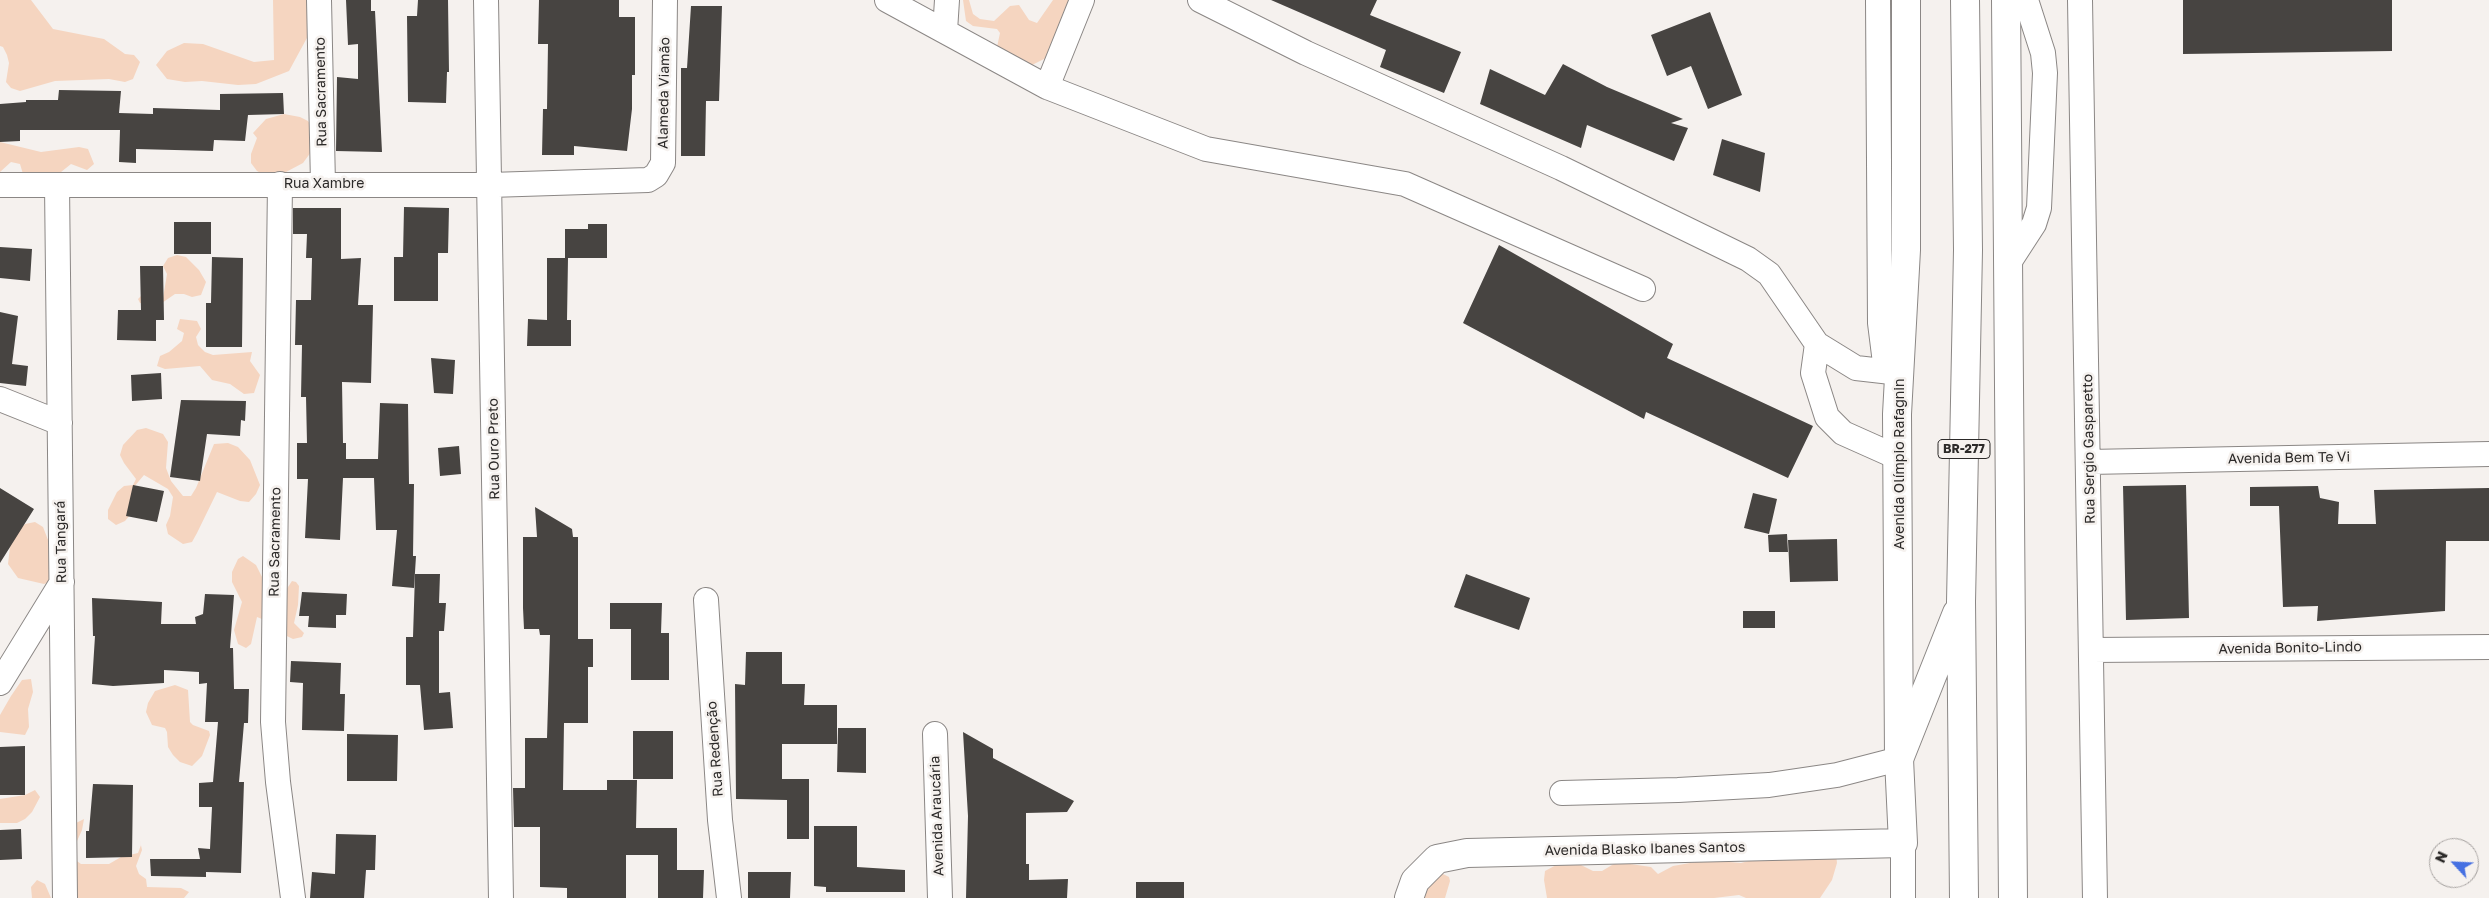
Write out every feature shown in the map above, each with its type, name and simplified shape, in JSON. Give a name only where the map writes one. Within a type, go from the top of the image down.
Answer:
[{"type":"main road","name":"Avenida Olímpio Rafagnin","points":[[1903,843],[1899,759],[1899,458],[1893,372],[1906,250],[1906,0]]},
{"type":"main road","name":"BR-277","points":[[1964,898],[1961,602],[1968,250],[1965,0]]},
{"type":"main road","name":"BR-277","points":[[2006,0],[2010,261],[2013,898]]},
{"type":"main road","points":[[1899,759],[1961,602]]},
{"type":"main road","name":"Avenida Blasko Ibanes Santos","points":[[1409,898],[1415,881],[1437,859],[1467,854],[1903,843]]},
{"type":"street","name":"Rua Sacramento","points":[[319,0],[323,184]]},
{"type":"street","name":"Rua Ouro Preto","points":[[486,0],[501,898]]},
{"type":"street","name":"Alameda Viamão","points":[[648,180],[656,175],[663,163],[666,0]]},
{"type":"street","points":[[945,31],[947,0]]},
{"type":"street","points":[[1047,87],[1082,0]]},
{"type":"street","points":[[1200,0],[1306,52],[1560,168],[1748,258],[1769,274],[1817,344],[1856,368],[1893,372],[1880,322],[1878,0]]},
{"type":"street","points":[[2010,261],[2034,224],[2039,208],[2045,73],[2043,53],[2026,0]]},
{"type":"street","name":"Rua Sergio Gasparetto","points":[[2080,0],[2095,898]]},
{"type":"street","points":[[891,1],[1047,87],[1206,148],[1405,184],[1643,289]]},
{"type":"street","name":"Rua Xambre","points":[[0,185],[490,185],[648,180]]},
{"type":"street","name":"Rua Sacramento","points":[[280,184],[273,722],[278,782],[293,898]]},
{"type":"street","name":"Rua Tangará","points":[[56,186],[65,898]]},
{"type":"street","points":[[1817,344],[1813,374],[1827,417],[1843,433],[1899,458]]},
{"type":"street","points":[[0,399],[60,423]]},
{"type":"street","name":"Avenida Bem Te Vi","points":[[2089,462],[2489,454]]},
{"type":"street","points":[[0,683],[62,582]]},
{"type":"street","name":"Rua Redenção","points":[[706,600],[720,820],[729,898]]},
{"type":"street","name":"Avenida Bonito-Lindo","points":[[2092,650],[2489,646]]},
{"type":"street","name":"Avenida Araucária","points":[[935,734],[940,898]]},
{"type":"street","points":[[1562,793],[1678,790],[1768,785],[1837,775],[1899,759]]},
{"type":"street","name":"Avenida Olímpio Rafagnin","points":[[1903,843],[1903,898]]},
{"type":"shaded area","points":[[0,0],[31,0],[53,29],[104,39],[125,54],[134,55],[140,62],[133,79],[125,82],[109,79],[55,81],[20,91],[11,88],[6,82],[9,63],[7,55],[3,47],[0,46]]},
{"type":"shaded area","points":[[273,0],[310,0],[308,36],[289,71],[256,84],[238,85],[167,79],[156,65],[167,51],[184,43],[203,44],[254,62],[274,60]]},
{"type":"shaded area","points":[[963,0],[969,0],[973,14],[980,19],[994,21],[1010,6],[1019,5],[1029,20],[1037,23],[1053,0],[1079,0],[1048,57],[1030,66],[997,47],[1000,33],[997,29],[973,26],[966,21]]},
{"type":"shaded area","points":[[284,114],[300,117],[308,121],[313,129],[314,148],[303,163],[286,172],[267,176],[257,171],[251,163],[251,154],[257,138],[253,133],[266,119]]},
{"type":"shaded area","points":[[0,142],[41,152],[79,147],[88,149],[94,164],[87,170],[71,164],[56,176],[23,174],[20,164],[11,162],[0,172]]},
{"type":"shaded area","points":[[177,255],[186,257],[199,270],[206,282],[201,295],[192,297],[184,294],[175,294],[159,305],[140,303],[138,299],[141,296],[163,298],[167,274],[163,266],[168,258]]},
{"type":"shaded area","points":[[180,319],[197,321],[201,329],[196,337],[198,345],[205,352],[213,355],[252,352],[250,361],[260,375],[254,393],[244,394],[230,384],[212,380],[200,366],[165,369],[157,366],[160,356],[169,352],[182,341],[184,333],[177,329]]},
{"type":"shaded area","points":[[146,428],[163,434],[168,442],[166,468],[171,481],[183,496],[191,496],[196,488],[214,444],[228,443],[238,447],[250,460],[260,485],[256,494],[249,502],[240,501],[217,492],[192,542],[183,544],[168,534],[166,525],[170,516],[173,497],[168,489],[144,475],[133,488],[131,514],[125,521],[116,525],[108,519],[108,510],[117,492],[124,486],[133,485],[136,479],[120,455],[123,445],[137,430]]},
{"type":"shaded area","points":[[35,522],[43,527],[50,545],[50,582],[44,584],[18,578],[8,564],[11,539],[25,524]]},
{"type":"shaded area","points":[[243,556],[256,565],[270,593],[286,590],[292,581],[296,582],[299,586],[298,605],[294,623],[304,633],[302,637],[293,639],[268,627],[262,619],[257,617],[251,644],[246,648],[238,644],[234,630],[242,602],[232,582],[232,572],[238,559]]},
{"type":"shaded area","points":[[31,679],[33,692],[28,709],[29,727],[25,735],[0,732],[0,715],[11,696],[22,680]]},
{"type":"shaded area","points":[[175,685],[188,690],[190,722],[209,731],[210,735],[202,756],[192,766],[180,762],[173,755],[168,747],[165,728],[152,725],[146,712],[148,703],[155,691]]},
{"type":"shaded area","points":[[35,790],[40,797],[32,812],[25,819],[17,823],[0,823],[0,799],[25,795]]},
{"type":"shaded area","points":[[84,819],[82,830],[73,850],[74,859],[81,864],[109,864],[121,857],[138,853],[141,845],[142,850],[136,866],[139,874],[146,879],[147,887],[181,888],[189,892],[184,898],[72,898],[69,859],[70,841],[76,823]]},
{"type":"shaded area","points":[[1790,850],[1836,853],[1837,863],[1832,880],[1820,898],[1746,898],[1739,895],[1714,898],[1547,898],[1544,880],[1545,871],[1560,863],[1577,863],[1593,871],[1602,871],[1617,862],[1651,867],[1658,874],[1673,866],[1707,860],[1741,863]]},
{"type":"shaded area","points":[[1441,873],[1449,877],[1450,881],[1445,898],[1421,898],[1430,876]]},
{"type":"shaded area","points":[[37,880],[45,884],[51,898],[32,898],[31,887]]},
{"type":"building","points":[[346,0],[371,0],[371,11],[375,11],[382,152],[336,151],[337,77],[358,79],[358,44],[348,45]]},
{"type":"building","points":[[418,0],[448,0],[449,72],[447,72],[446,103],[408,102],[407,16],[417,16]]},
{"type":"building","points":[[539,0],[619,0],[619,17],[635,17],[635,75],[632,75],[632,109],[627,151],[574,146],[574,155],[542,155],[543,109],[547,109],[548,44],[538,44]]},
{"type":"building","points":[[1271,0],[1377,0],[1370,15],[1461,52],[1444,93],[1380,67],[1386,50]]},
{"type":"building","points":[[2183,0],[2392,0],[2392,51],[2183,54]]},
{"type":"building","points":[[691,6],[722,6],[719,101],[706,101],[705,156],[681,156],[681,68],[687,68]]},
{"type":"building","points":[[1710,12],[1742,95],[1708,109],[1691,66],[1667,76],[1651,35]]},
{"type":"building","points":[[1563,64],[1607,87],[1683,119],[1671,123],[1688,128],[1674,161],[1587,125],[1581,148],[1480,104],[1490,69],[1545,95]]},
{"type":"building","points":[[59,90],[121,91],[119,113],[153,114],[153,108],[220,110],[220,94],[283,93],[284,114],[248,115],[245,141],[214,140],[213,151],[136,149],[136,163],[119,162],[120,130],[20,130],[20,141],[0,142],[0,104],[26,102],[26,100],[58,100]]},
{"type":"building","points":[[1722,139],[1765,153],[1760,192],[1713,175]]},
{"type":"building","points":[[404,207],[449,208],[448,253],[438,253],[438,301],[394,301],[394,257],[403,257]]},
{"type":"building","points":[[293,208],[341,208],[341,259],[361,258],[358,305],[373,305],[371,383],[342,382],[343,443],[346,443],[346,459],[378,459],[380,403],[408,404],[409,484],[414,484],[413,556],[416,556],[414,588],[392,586],[397,530],[376,530],[374,478],[343,478],[340,540],[305,538],[308,479],[297,479],[297,443],[307,443],[306,397],[301,397],[302,345],[295,345],[296,300],[311,300],[312,258],[306,258],[307,234],[293,234]]},
{"type":"building","points":[[174,222],[211,222],[211,254],[174,254]]},
{"type":"building","points":[[588,224],[607,224],[607,258],[568,258],[567,320],[571,320],[571,346],[527,346],[528,319],[547,320],[547,258],[565,258],[565,229],[588,229]]},
{"type":"building","points":[[1499,245],[1673,344],[1667,358],[1813,426],[1788,478],[1646,412],[1644,419],[1463,323]]},
{"type":"building","points":[[0,247],[32,249],[30,281],[0,278]]},
{"type":"building","points":[[212,257],[243,258],[242,347],[206,347],[206,303],[211,303]]},
{"type":"building","points":[[140,266],[163,266],[164,320],[156,320],[156,341],[117,340],[118,310],[141,310]]},
{"type":"building","points":[[0,312],[18,316],[12,364],[28,366],[26,386],[0,383]]},
{"type":"building","points":[[431,358],[455,360],[453,394],[434,393]]},
{"type":"building","points":[[161,373],[162,399],[132,401],[131,375]]},
{"type":"building","points":[[181,400],[246,401],[245,421],[241,420],[240,436],[207,434],[200,481],[170,477]]},
{"type":"building","points":[[459,446],[461,474],[440,476],[438,448]]},
{"type":"building","points":[[133,485],[164,491],[157,522],[126,516]]},
{"type":"building","points":[[2186,485],[2189,618],[2126,620],[2123,486]]},
{"type":"building","points":[[2318,486],[2320,498],[2339,502],[2338,524],[2376,524],[2374,490],[2489,488],[2489,541],[2446,541],[2445,611],[2317,621],[2318,606],[2283,607],[2279,506],[2250,506],[2250,487]]},
{"type":"building","points":[[0,488],[34,509],[0,563]]},
{"type":"building","points":[[1753,493],[1777,499],[1769,534],[1744,528]]},
{"type":"building","points":[[535,507],[572,529],[573,537],[578,537],[578,639],[593,639],[593,667],[588,667],[588,723],[564,723],[563,790],[607,790],[607,780],[637,780],[636,828],[677,828],[677,870],[704,870],[703,898],[658,898],[658,855],[626,855],[626,898],[567,898],[567,888],[540,887],[540,827],[514,827],[513,788],[525,788],[525,738],[547,738],[550,635],[540,635],[539,629],[524,629],[523,537],[537,537]]},
{"type":"building","points":[[1787,534],[1788,552],[1769,552],[1768,535]]},
{"type":"building","points":[[1837,539],[1838,581],[1790,582],[1788,540]]},
{"type":"building","points":[[415,574],[440,574],[439,603],[446,603],[444,631],[439,631],[439,693],[450,692],[453,728],[424,730],[420,685],[406,685],[406,637],[413,637]]},
{"type":"building","points":[[1466,574],[1530,598],[1519,630],[1454,607]]},
{"type":"building","points":[[302,592],[347,594],[346,615],[336,615],[336,628],[308,627],[309,616],[299,616]]},
{"type":"building","points":[[205,594],[234,595],[230,648],[233,648],[234,689],[249,689],[248,723],[244,723],[239,782],[244,782],[241,873],[206,872],[206,877],[151,876],[150,859],[200,859],[198,848],[210,849],[212,807],[199,807],[199,783],[213,782],[218,722],[205,722],[207,683],[199,684],[199,672],[164,670],[164,683],[113,686],[92,684],[95,636],[93,636],[92,598],[162,602],[161,624],[196,624],[195,617],[203,614]]},
{"type":"building","points":[[610,603],[662,603],[661,633],[669,633],[669,680],[631,680],[631,629],[610,629]]},
{"type":"building","points":[[1743,611],[1775,611],[1775,628],[1743,628]]},
{"type":"building","points":[[746,652],[782,652],[782,684],[805,684],[804,705],[837,705],[837,744],[782,744],[782,779],[809,779],[809,839],[787,839],[787,800],[736,799],[735,684],[745,685]]},
{"type":"building","points":[[291,661],[341,663],[340,694],[345,694],[344,731],[302,730],[303,683],[290,682]]},
{"type":"building","points":[[838,728],[866,728],[866,773],[837,772]]},
{"type":"building","points":[[633,731],[673,731],[673,779],[633,779]]},
{"type":"building","points":[[963,732],[993,749],[993,758],[1074,801],[1067,812],[1026,813],[1026,864],[1029,864],[1029,880],[1068,879],[1067,898],[966,898],[968,816]]},
{"type":"building","points":[[347,734],[398,735],[397,781],[347,781]]},
{"type":"building","points":[[25,746],[25,795],[0,795],[0,747]]},
{"type":"building","points":[[93,784],[133,785],[132,857],[86,858],[86,831],[89,831]]},
{"type":"building","points":[[814,826],[857,826],[857,867],[905,870],[905,892],[826,892],[826,887],[814,886]]},
{"type":"building","points":[[21,829],[22,859],[0,860],[0,830]]},
{"type":"building","points":[[336,834],[376,835],[375,870],[366,870],[364,898],[310,898],[312,872],[335,874]]},
{"type":"building","points":[[748,872],[791,872],[790,898],[748,898]]},
{"type":"building","points":[[1136,882],[1184,882],[1184,898],[1136,898]]}]
